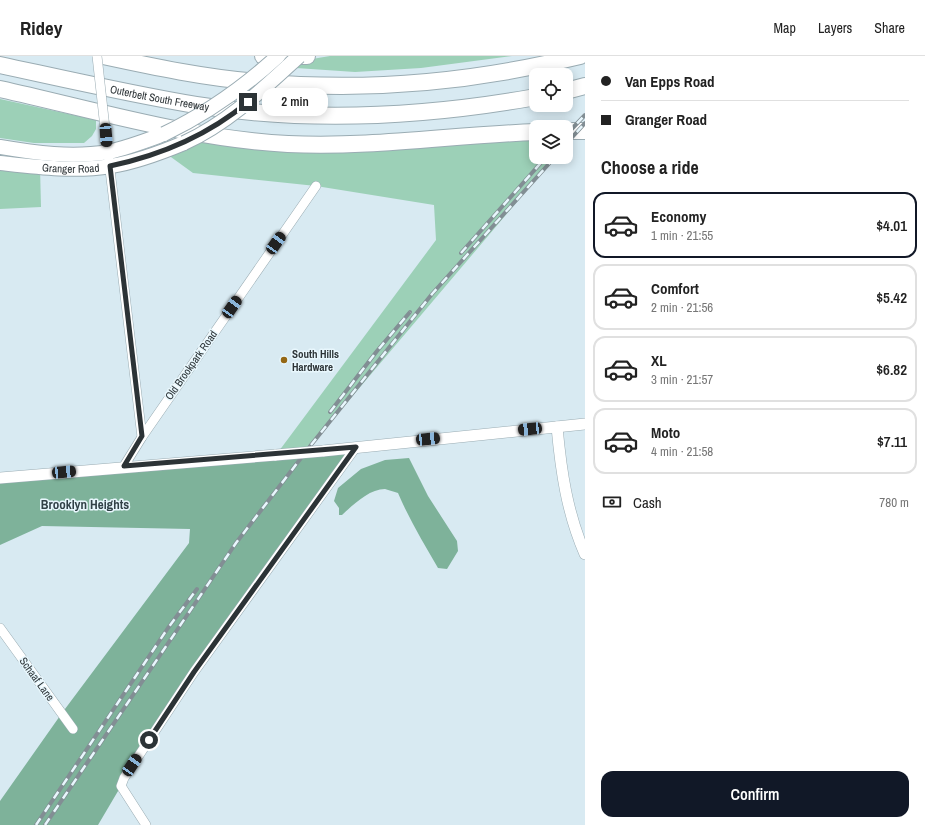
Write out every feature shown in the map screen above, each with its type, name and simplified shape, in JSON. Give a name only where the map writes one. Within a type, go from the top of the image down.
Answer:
[{"type":"highway","points":[[103,56],[184,72],[259,82],[371,86],[415,84],[486,75],[518,70],[580,56]]},
{"type":"highway","points":[[263,56],[307,56]]},
{"type":"highway","name":"Outerbelt South Freeway","points":[[0,65],[196,105],[273,113],[340,115],[413,113],[449,110],[529,98]]},
{"type":"highway","points":[[573,89],[585,86]]},
{"type":"highway","points":[[0,89],[160,125],[239,140],[287,144],[355,145],[529,133]]},
{"type":"highway","points":[[573,131],[585,131]]},
{"type":"main road","name":"Granger Road","points":[[0,147],[55,153],[107,152],[136,145],[185,124],[229,97],[278,56]]},
{"type":"main road","name":"Granger Road","points":[[0,163],[73,169],[110,166],[144,159],[184,143],[209,130],[238,110],[299,56]]},
{"type":"street","points":[[97,56],[107,152],[110,166],[142,436]]},
{"type":"street","name":"Old Brookpark Road","points":[[124,466],[142,436],[316,186]]},
{"type":"street","points":[[0,478],[124,466],[323,451],[585,424]]},
{"type":"street","points":[[557,427],[566,499],[571,518],[585,554]]},
{"type":"street","points":[[146,825],[121,786],[124,778],[194,672],[356,447]]},
{"type":"street","name":"Schaaf Lane","points":[[0,628],[74,729]]},
{"type":"green space","points":[[330,56],[512,56],[421,68],[355,72],[296,68],[306,60]]},
{"type":"green space","points":[[0,99],[96,120],[96,129],[92,136],[84,143],[34,143],[0,138]]},
{"type":"green space","points":[[529,132],[529,164],[549,164],[303,453],[276,455],[436,240],[434,205],[316,186],[193,173],[164,152],[195,138],[239,140]]},
{"type":"green space","points":[[0,163],[40,167],[41,207],[0,209]]},
{"type":"green space","points":[[356,447],[194,672],[121,786],[98,825],[0,825],[0,801],[62,713],[189,543],[190,529],[42,526],[0,545],[0,478]]},
{"type":"green space","points":[[409,458],[428,496],[457,541],[458,551],[447,569],[438,568],[422,541],[398,493],[385,489],[373,492],[362,498],[342,515],[339,515],[339,508],[334,501],[338,488],[361,469],[385,460]]},
{"type":"railway","points":[[573,128],[585,115]]},
{"type":"railway","points":[[573,136],[585,123]]},
{"type":"railway","points":[[461,253],[540,164]]},
{"type":"railway","points":[[45,825],[236,543],[311,445],[432,294],[549,164]]},
{"type":"railway","points":[[330,412],[377,351],[410,312]]},
{"type":"railway","points":[[36,825],[168,628],[197,589]]},
{"type":"place","name":"South Hills Hardware","points":[[284,360]]},
{"type":"district","name":"Brooklyn Heights","points":[[85,504]]},
{"type":"route","points":[[149,740],[194,672],[356,447],[323,451],[124,466],[142,436],[110,166],[144,159],[196,138],[248,102]]}]
